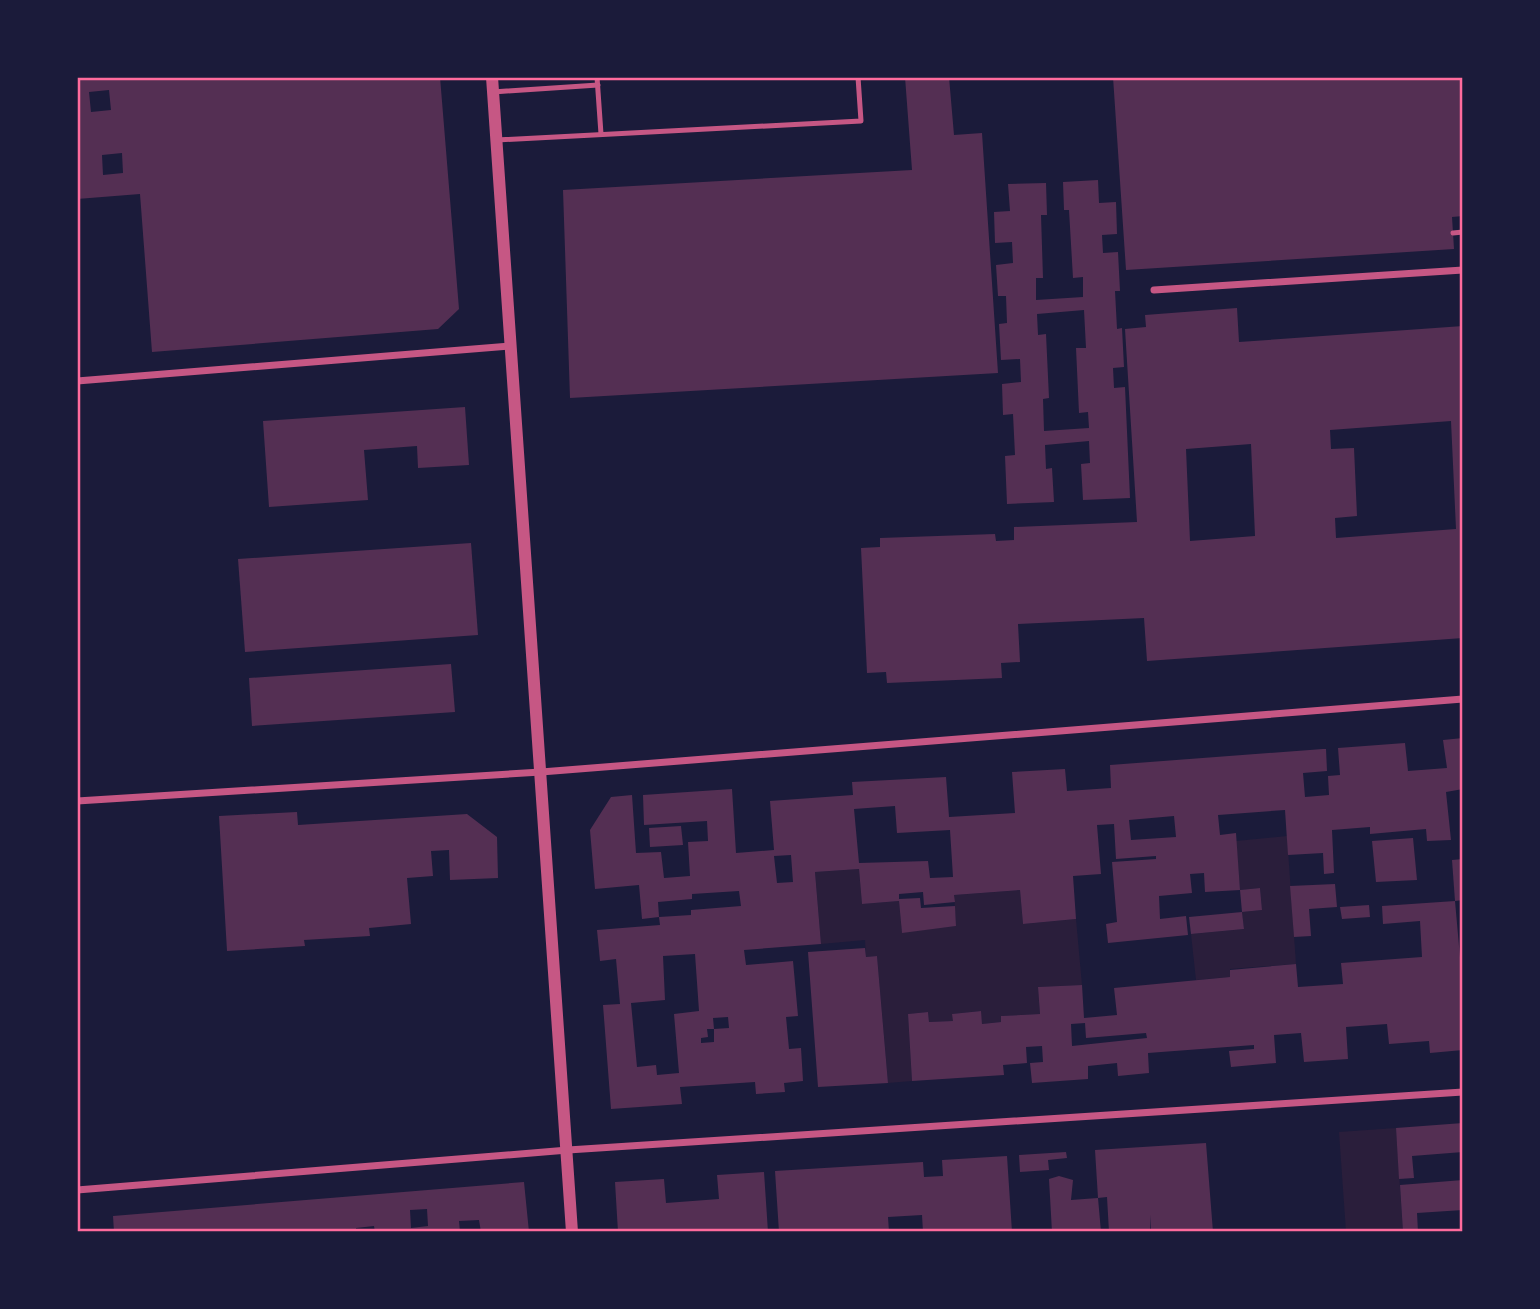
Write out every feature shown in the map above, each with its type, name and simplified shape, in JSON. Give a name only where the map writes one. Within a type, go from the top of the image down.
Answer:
[{"type":"street","points":[[492,77],[572,1232]]},
{"type":"street","points":[[1154,290],[1463,270]]},
{"type":"street","points":[[77,381],[512,346]]},
{"type":"street","points":[[77,801],[541,772],[1463,699]]},
{"type":"street","points":[[77,1190],[568,1150],[1463,1092]]},
{"type":"lane","points":[[597,77],[601,134]]},
{"type":"lane","points":[[497,141],[861,121],[858,77]]},
{"type":"lane","points":[[494,92],[598,85]]},
{"type":"lane","points":[[1453,233],[1463,232]]},
{"type":"shaded area","points":[[1287,836],[1296,964],[1230,969],[1230,977],[1196,980],[1191,934],[1244,929],[1242,912],[1262,910],[1260,888],[1240,890],[1236,841]]},
{"type":"shaded area","points":[[859,869],[862,904],[899,901],[902,932],[956,926],[954,895],[1020,890],[1023,924],[1076,919],[1082,985],[1038,987],[1040,1014],[1001,1016],[1001,1022],[982,1024],[980,1011],[953,1014],[953,1021],[929,1022],[928,1012],[908,1014],[912,1081],[888,1083],[877,956],[866,957],[865,940],[821,944],[815,872]]},
{"type":"shaded area","points":[[1396,1128],[1403,1232],[1346,1232],[1339,1132]]},
{"type":"building","points":[[77,77],[440,77],[459,309],[438,329],[152,352],[140,194],[77,199]],"holes":[[[109,90],[111,110],[91,112],[89,92]],[[122,153],[123,173],[103,175],[102,155]]]},
{"type":"building","points":[[905,77],[949,77],[954,135],[982,133],[998,373],[570,398],[563,190],[912,170]]},
{"type":"building","points":[[1113,77],[1463,77],[1463,216],[1452,217],[1454,249],[1126,270]]},
{"type":"building","points":[[1098,180],[1099,203],[1116,202],[1117,234],[1102,235],[1103,253],[1118,252],[1120,291],[1115,291],[1117,329],[1122,328],[1124,367],[1113,368],[1114,388],[1125,387],[1130,498],[1083,500],[1081,464],[1090,463],[1089,441],[1045,445],[1046,469],[1052,468],[1054,502],[1007,504],[1005,456],[1015,455],[1013,414],[1003,415],[1002,384],[1021,382],[1020,359],[1001,360],[999,324],[1007,323],[1006,296],[998,296],[996,265],[1013,263],[1012,242],[995,243],[994,212],[1010,211],[1008,184],[1046,183],[1047,215],[1041,215],[1043,278],[1036,278],[1036,300],[1083,297],[1083,277],[1073,278],[1069,210],[1064,210],[1063,182]],"holes":[[[1084,310],[1086,348],[1076,348],[1079,413],[1088,412],[1089,428],[1044,431],[1043,399],[1049,398],[1046,334],[1038,335],[1037,314]]]},
{"type":"building","points":[[1237,308],[1239,342],[1463,326],[1463,638],[1147,661],[1144,618],[1018,624],[1020,662],[1001,663],[1002,678],[887,683],[886,672],[867,673],[861,548],[880,547],[880,538],[995,534],[996,541],[1014,540],[1014,527],[1137,522],[1125,329],[1146,327],[1145,315]],"holes":[[[1451,421],[1456,529],[1336,538],[1335,518],[1357,516],[1354,448],[1331,449],[1330,430]],[[1251,444],[1255,536],[1190,541],[1186,449]]]},
{"type":"building","points":[[465,407],[469,465],[418,468],[417,446],[364,450],[368,500],[269,507],[263,421]]},
{"type":"building","points":[[471,543],[478,635],[245,652],[238,559]]},
{"type":"building","points":[[451,664],[455,712],[252,726],[249,678]]},
{"type":"building","points":[[1463,738],[1463,789],[1446,792],[1451,840],[1427,841],[1426,829],[1370,834],[1370,827],[1332,830],[1334,873],[1324,874],[1323,853],[1288,855],[1285,810],[1218,815],[1220,835],[1236,833],[1240,890],[1205,892],[1204,873],[1190,874],[1192,893],[1159,896],[1160,919],[1186,916],[1188,935],[1108,943],[1106,924],[1117,922],[1112,862],[1156,859],[1156,856],[1116,859],[1114,824],[1097,825],[1101,874],[1073,876],[1076,919],[1023,924],[1020,890],[954,895],[955,902],[924,905],[923,892],[899,894],[899,899],[920,898],[921,908],[955,906],[956,926],[902,933],[899,901],[862,904],[859,869],[815,872],[821,944],[744,950],[746,965],[793,961],[798,1016],[786,1017],[789,1049],[801,1048],[803,1081],[784,1083],[785,1092],[756,1094],[755,1082],[680,1087],[682,1104],[611,1109],[603,1005],[620,1004],[616,959],[600,961],[597,930],[660,925],[659,917],[642,919],[639,885],[595,889],[590,830],[611,797],[632,795],[636,853],[661,852],[664,878],[690,876],[688,842],[708,841],[707,821],[644,825],[643,795],[732,789],[736,853],[774,850],[770,801],[853,795],[852,782],[946,777],[949,817],[1015,813],[1012,772],[1065,769],[1067,791],[1111,788],[1110,765],[1326,749],[1327,771],[1303,773],[1305,797],[1329,795],[1328,776],[1340,775],[1338,748],[1405,743],[1408,771],[1447,768],[1443,740]],"holes":[[[895,806],[897,833],[950,830],[953,877],[930,878],[928,861],[859,863],[854,809]],[[1174,816],[1176,837],[1131,840],[1129,820]],[[791,855],[793,882],[777,883],[774,856]],[[739,891],[741,906],[691,910],[691,915],[659,917],[658,902],[692,899],[692,894]],[[695,954],[699,1011],[674,1014],[679,1073],[657,1075],[656,1065],[637,1067],[631,1003],[665,1000],[663,956]],[[728,1017],[729,1028],[714,1029],[713,1018]],[[707,1029],[714,1029],[714,1042],[701,1043],[701,1038],[708,1037]]]},
{"type":"building","points":[[297,812],[298,825],[467,814],[497,837],[498,878],[450,880],[449,850],[431,851],[433,876],[407,878],[411,924],[369,928],[370,936],[304,940],[305,946],[227,951],[219,816]]},
{"type":"building","points":[[681,826],[683,845],[650,847],[649,828]]},
{"type":"building","points":[[1413,838],[1417,880],[1376,882],[1372,841]]},
{"type":"building","points":[[1463,859],[1463,900],[1455,901],[1452,860]]},
{"type":"building","points":[[1335,884],[1337,907],[1309,909],[1311,936],[1294,937],[1290,886]]},
{"type":"building","points":[[1260,888],[1262,910],[1242,912],[1240,890]]},
{"type":"building","points":[[1455,901],[1463,991],[1463,1050],[1430,1053],[1429,1041],[1389,1044],[1387,1024],[1346,1027],[1348,1059],[1304,1062],[1301,1033],[1274,1035],[1276,1063],[1231,1067],[1229,1051],[1254,1049],[1254,1045],[1148,1053],[1149,1073],[1118,1076],[1117,1063],[1088,1066],[1088,1079],[1032,1083],[1030,1063],[1043,1062],[1042,1046],[1026,1047],[1027,1063],[1003,1065],[1004,1075],[912,1081],[908,1014],[928,1012],[929,1022],[953,1021],[952,1014],[981,1011],[982,1024],[1001,1022],[1001,1016],[1040,1014],[1038,987],[1082,985],[1084,1018],[1117,1015],[1114,988],[1230,977],[1230,970],[1296,964],[1298,987],[1343,984],[1341,963],[1422,957],[1420,921],[1383,924],[1382,906]],"holes":[[[1085,1023],[1086,1038],[1146,1033],[1147,1038],[1072,1046],[1071,1024]]]},
{"type":"building","points":[[1369,905],[1370,917],[1342,919],[1340,907]]},
{"type":"building","points":[[1242,912],[1244,929],[1191,934],[1189,917]]},
{"type":"building","points":[[865,948],[866,957],[877,956],[888,1083],[818,1087],[808,952]]},
{"type":"building","points":[[1463,1123],[1463,1152],[1412,1156],[1414,1178],[1399,1179],[1396,1128]]},
{"type":"building","points":[[1206,1143],[1213,1232],[1151,1232],[1150,1215],[1150,1231],[1109,1232],[1107,1197],[1098,1198],[1095,1150]]},
{"type":"building","points":[[1066,1152],[1067,1158],[1048,1160],[1049,1170],[1020,1172],[1019,1155]]},
{"type":"building","points":[[1007,1156],[1012,1232],[923,1232],[922,1215],[888,1217],[889,1232],[779,1232],[775,1171],[923,1162],[924,1177],[943,1176],[942,1160]]},
{"type":"building","points":[[764,1172],[768,1232],[618,1232],[615,1182],[664,1179],[666,1203],[719,1199],[717,1175]]},
{"type":"building","points":[[1059,1176],[1073,1180],[1071,1200],[1098,1198],[1101,1232],[1052,1232],[1049,1179]]},
{"type":"building","points":[[1463,1180],[1463,1210],[1417,1213],[1418,1232],[1403,1232],[1400,1185]]},
{"type":"building","points":[[524,1182],[529,1232],[481,1232],[479,1220],[459,1221],[460,1232],[375,1232],[374,1226],[356,1228],[356,1232],[114,1232],[113,1216]],"holes":[[[427,1209],[428,1226],[411,1228],[410,1210]]]}]
